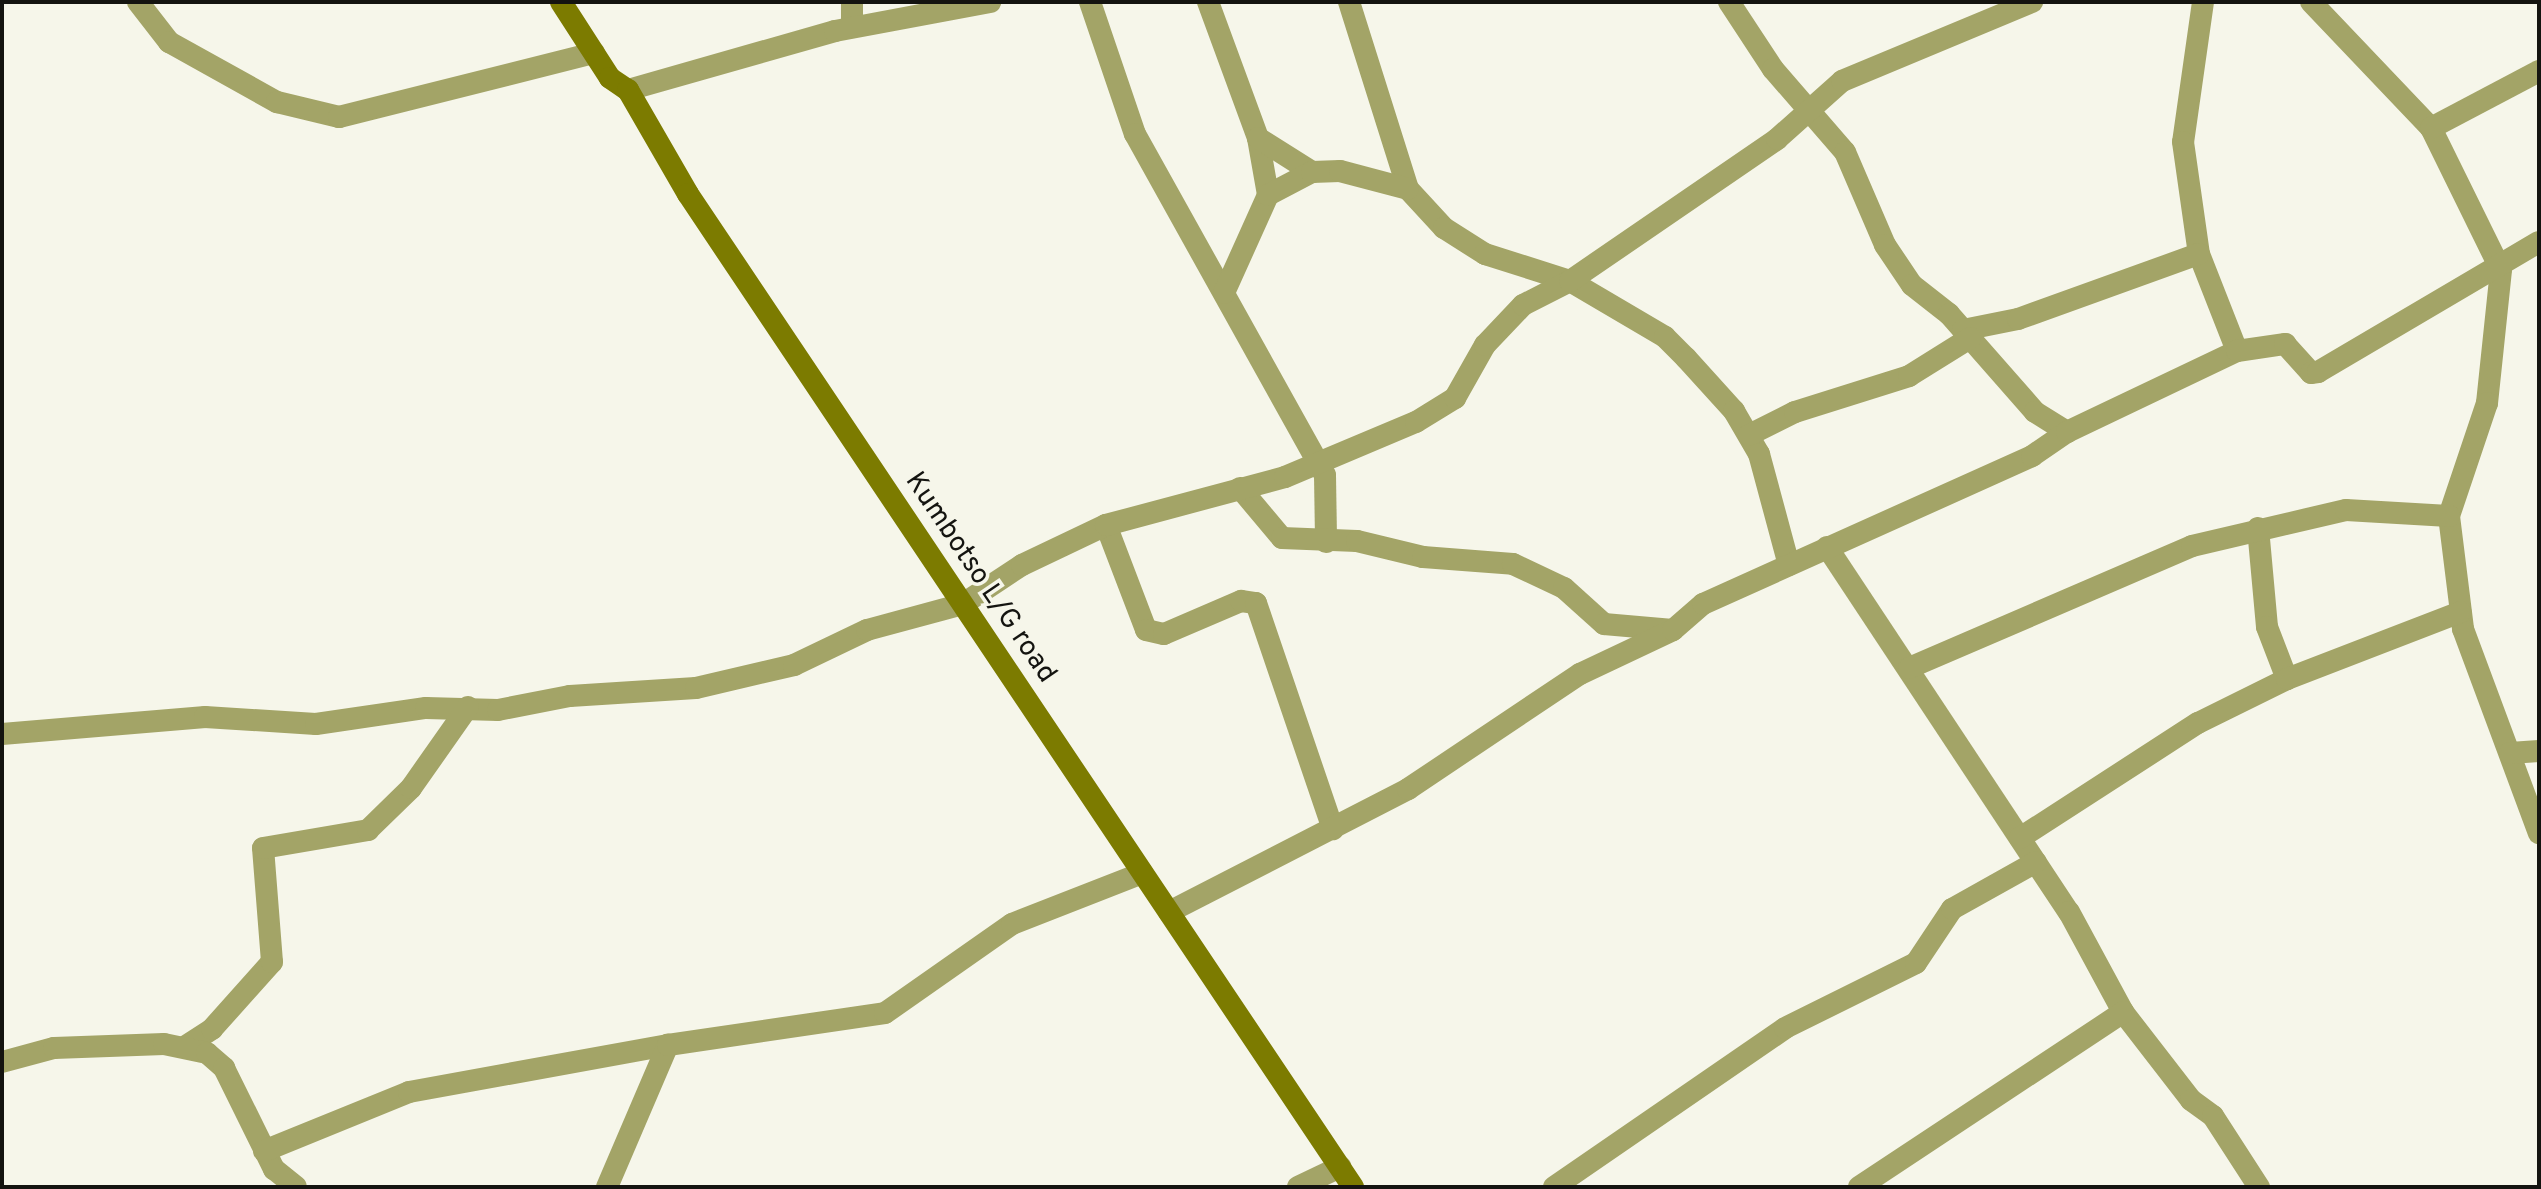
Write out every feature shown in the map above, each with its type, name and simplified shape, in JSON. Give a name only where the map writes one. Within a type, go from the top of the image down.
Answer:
[{"type":"main road","name":"Kumbotso L/G road","points":[[561,2],[594,53],[628,90],[688,194],[1353,1187]]},
{"type":"street","points":[[138,2],[169,42],[277,102],[339,117],[594,53]]},
{"type":"street","points":[[852,2],[852,27]]},
{"type":"street","points":[[628,90],[852,27],[990,2]]},
{"type":"street","points":[[1090,2],[1135,134],[1328,485],[1326,542]]},
{"type":"street","points":[[1208,2],[1258,138],[1268,195],[1224,293]]},
{"type":"street","points":[[1349,2],[1408,189]]},
{"type":"street","points":[[1729,2],[1773,69],[1845,152],[1902,271],[1966,334],[2035,412],[2067,432]]},
{"type":"street","points":[[2,734],[205,717],[316,724],[468,707],[498,710],[749,678],[867,630],[963,604],[1022,565],[1106,525],[1318,463],[1455,398],[1485,345],[1523,305],[1570,281],[1777,139],[1809,107],[1842,81],[2032,2]]},
{"type":"street","points":[[2203,2],[2183,142],[2199,254],[2237,351]]},
{"type":"street","points":[[2311,2],[2431,128],[2501,270],[2487,403],[2449,516],[2461,612],[2539,833]]},
{"type":"street","points":[[2431,128],[2539,71]]},
{"type":"street","points":[[1258,138],[1312,172]]},
{"type":"street","points":[[1268,195],[1312,172],[1340,171],[1408,189],[1464,241],[1570,281],[1665,337],[1749,435],[1789,565]]},
{"type":"street","points":[[1169,912],[1408,789],[1580,674],[1673,630],[1688,612],[2032,456],[2067,432],[2237,351],[2285,344],[2311,373],[2318,372],[2501,270],[2539,242]]},
{"type":"street","points":[[1749,435],[1795,412],[1909,376],[1966,334],[2018,319],[2199,254]]},
{"type":"street","points":[[1518,262],[1523,305]]},
{"type":"street","points":[[1240,488],[1282,538],[1513,564],[1564,588],[1604,624],[1673,630]]},
{"type":"street","points":[[1909,668],[2160,556],[2258,528],[2346,510],[2449,516]]},
{"type":"street","points":[[1106,525],[1146,630],[1164,634],[1241,601],[1256,603],[1333,829]]},
{"type":"street","points":[[2258,528],[2267,627],[2287,679]]},
{"type":"street","points":[[1827,547],[2036,862],[2123,1012],[2191,1100],[2213,1116],[2259,1187]]},
{"type":"street","points":[[2020,838],[2198,723],[2287,679],[2461,612]]},
{"type":"street","points":[[186,1046],[212,1029],[272,962],[263,848],[368,830],[411,788],[468,707]]},
{"type":"street","points":[[2510,753],[2539,751]]},
{"type":"street","points":[[1554,1187],[1785,1028],[1916,963],[1952,909],[2036,862]]},
{"type":"street","points":[[264,1151],[409,1092],[668,1045],[885,1013],[1012,924],[1142,873]]},
{"type":"street","points":[[1859,1187],[2123,1012]]},
{"type":"street","points":[[607,1187],[668,1045]]},
{"type":"street","points":[[2,1062],[54,1048],[186,1046],[224,1068],[264,1151],[296,1187]]},
{"type":"street","points":[[1298,1187],[1340,1167]]}]
